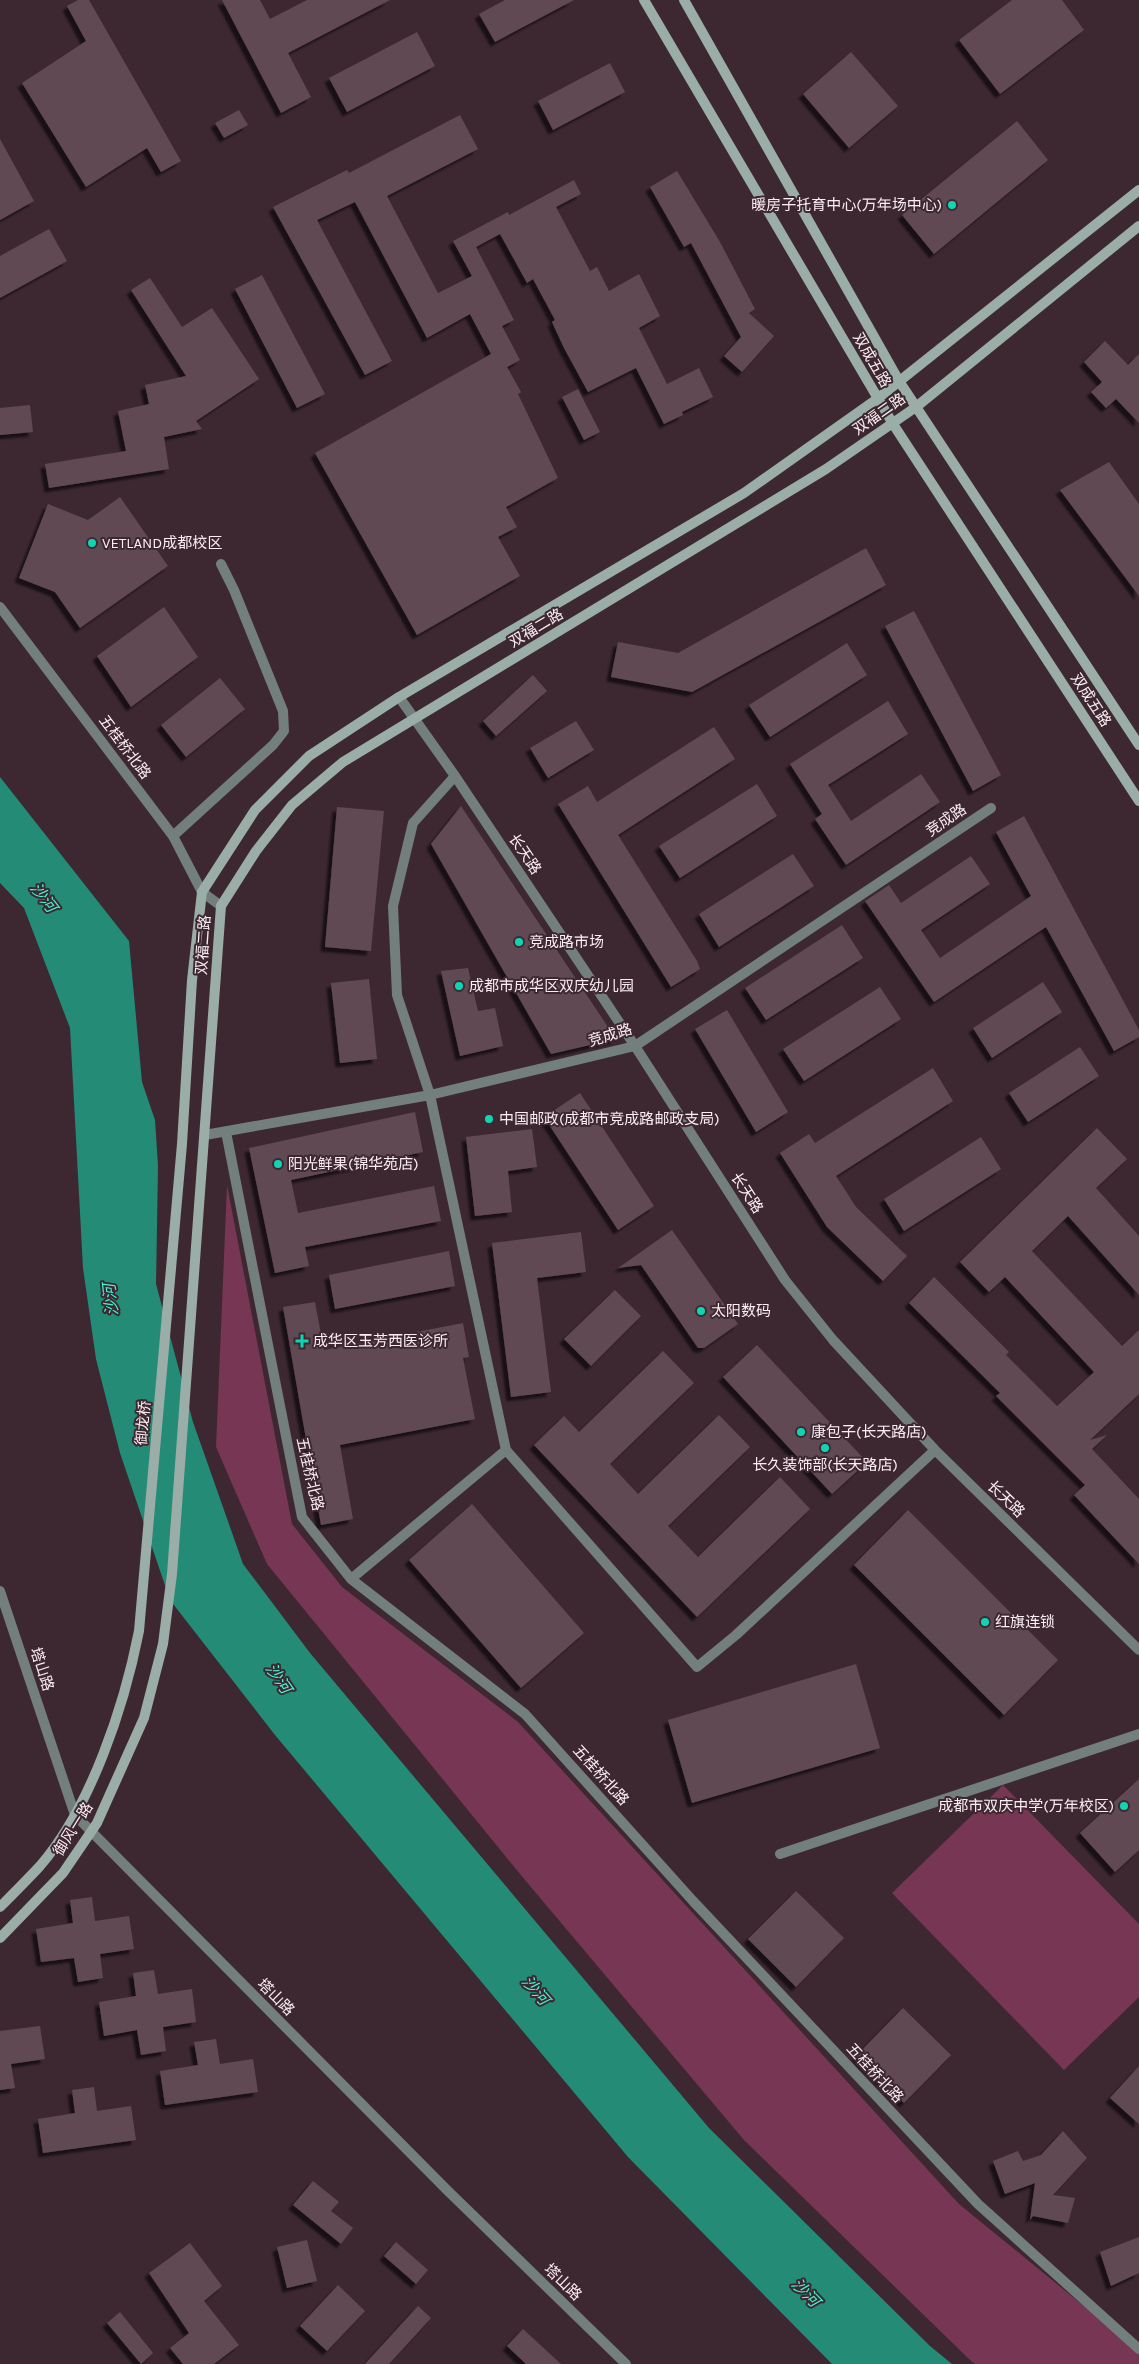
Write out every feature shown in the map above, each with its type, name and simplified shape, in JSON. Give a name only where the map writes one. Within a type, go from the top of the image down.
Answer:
[{"type":"main road","name":"双成五路","points":[[644,0],[877,399],[1139,801]]},
{"type":"main road","name":"双成五路","points":[[684,0],[898,381],[1139,745]]},
{"type":"main road","name":"双福二路","points":[[182,1144],[192,980],[202,892],[255,810],[278,785],[309,756],[399,697],[744,493],[877,399],[1139,190]]},
{"type":"main road","name":"双福二路","points":[[144,1718],[163,1644],[172,1574],[201,1207],[221,906],[256,851],[292,806],[343,762],[415,720],[826,468],[893,424],[1139,226]]},
{"type":"main road","name":"御龙桥","points":[[122,1703],[139,1632],[182,1144]]},
{"type":"main road","name":"御风一路","points":[[0,1907],[41,1865],[75,1815],[108,1741],[122,1703]]},
{"type":"main road","name":"御风一路","points":[[0,1938],[63,1873],[91,1832],[144,1718]]},
{"type":"street","points":[[173,836],[273,745],[284,731],[283,711],[234,590],[221,564]]},
{"type":"street","name":"五桂桥北路","points":[[0,607],[173,836],[202,892],[221,906]]},
{"type":"street","name":"长天路","points":[[399,697],[455,776],[635,1046],[785,1280],[833,1340],[935,1450],[1139,1650]]},
{"type":"street","points":[[455,776],[413,823],[393,906],[398,995],[430,1095],[506,1450],[697,1667],[736,1635],[935,1450]]},
{"type":"street","name":"竞成路","points":[[205,1135],[430,1095],[635,1046],[991,808]]},
{"type":"street","name":"五桂桥北路","points":[[226,1132],[302,1517],[351,1579],[525,1714],[693,1901],[978,2204],[1139,2349]]},
{"type":"street","points":[[351,1579],[506,1450]]},
{"type":"street","name":"塔山路","points":[[0,1591],[75,1815],[448,2191],[626,2364]]},
{"type":"street","points":[[780,1854],[1139,1734]]},
{"type":"shaded area","points":[[227,1185],[292,1524],[342,1587],[518,1722],[959,2204],[1139,2351],[1139,2364],[975,2364],[970,2360],[744,2140],[525,1880],[267,1564],[216,1447]]},
{"type":"shaded area","points":[[1003,1785],[1139,1924],[1139,1997],[1064,2070],[892,1893]]},
{"type":"water","name":"沙河","points":[[0,777],[129,941],[142,1082],[155,1120],[158,1166],[156,1284],[193,1422],[243,1564],[310,1653],[709,2128],[930,2346],[952,2364],[832,2364],[628,2157],[275,1735],[170,1600],[120,1453],[96,1359],[83,1268],[70,1028],[24,908],[0,883]]},
{"type":"building","points":[[78,0],[89,0],[181,161],[161,172],[147,148],[86,187],[22,83],[86,41],[67,6]]},
{"type":"building","points":[[222,0],[260,0],[270,19],[307,0],[390,0],[288,53],[311,97],[281,113]]},
{"type":"building","points":[[505,0],[574,0],[495,42],[479,14]]},
{"type":"building","points":[[1012,0],[1062,0],[1084,30],[1000,94],[959,40]]},
{"type":"building","points":[[417,32],[435,66],[347,112],[329,78]]},
{"type":"building","points":[[851,52],[898,106],[849,148],[803,94]]},
{"type":"building","points":[[610,63],[625,92],[553,130],[538,101]]},
{"type":"building","points":[[239,110],[248,125],[224,138],[215,123]]},
{"type":"building","points":[[460,115],[478,149],[387,196],[438,293],[472,276],[453,241],[508,212],[509,215],[574,180],[581,194],[556,207],[590,271],[597,267],[609,291],[639,274],[660,316],[639,328],[667,384],[699,368],[713,397],[682,412],[683,415],[664,424],[636,368],[588,392],[564,348],[552,322],[555,320],[533,279],[527,283],[500,234],[476,247],[514,320],[502,326],[520,360],[507,367],[521,392],[518,394],[558,478],[506,507],[517,527],[498,537],[520,576],[417,635],[315,453],[491,354],[470,314],[427,338],[355,202],[317,220],[392,361],[365,375],[273,207],[347,170],[349,173]]},
{"type":"building","points":[[1017,121],[1048,160],[934,254],[902,215]]},
{"type":"building","points":[[0,139],[34,201],[0,220]]},
{"type":"building","points":[[677,171],[720,242],[755,309],[749,313],[774,336],[742,372],[724,356],[741,337],[691,243],[684,247],[650,187]]},
{"type":"building","points":[[49,229],[67,261],[0,298],[0,256]]},
{"type":"building","points":[[262,275],[325,394],[297,408],[235,289]]},
{"type":"building","points":[[150,278],[182,327],[212,308],[259,379],[196,421],[202,429],[164,437],[169,469],[49,488],[45,464],[126,451],[118,411],[149,404],[145,385],[186,376],[131,290]]},
{"type":"building","points":[[1105,341],[1128,365],[1139,354],[1139,423],[1116,399],[1106,408],[1091,392],[1102,382],[1084,362]]},
{"type":"building","points":[[578,389],[600,432],[584,440],[562,397]]},
{"type":"building","points":[[30,405],[33,432],[0,435],[0,408]]},
{"type":"building","points":[[1109,462],[1139,504],[1139,596],[1060,490]]},
{"type":"building","name":"VETLAND成都校区","points":[[120,497],[168,566],[80,628],[55,592],[19,578],[48,504],[88,520]]},
{"type":"building","points":[[866,548],[886,585],[692,692],[611,677],[618,642],[678,653]]},
{"type":"building","points":[[164,607],[198,657],[131,707],[97,656]]},
{"type":"building","points":[[914,611],[1001,775],[973,791],[885,626]]},
{"type":"building","points":[[847,643],[867,675],[770,737],[749,705]]},
{"type":"building","points":[[533,675],[547,691],[496,736],[483,721]]},
{"type":"building","points":[[220,678],[245,709],[186,757],[161,725]]},
{"type":"building","points":[[888,701],[908,734],[828,785],[851,821],[921,774],[940,802],[846,865],[815,819],[822,814],[790,764]]},
{"type":"building","points":[[576,721],[594,750],[548,778],[530,748]]},
{"type":"building","points":[[714,727],[735,759],[618,835],[697,961],[700,969],[671,987],[558,804],[588,786],[597,802]]},
{"type":"building","points":[[757,784],[777,816],[680,878],[659,846]]},
{"type":"building","name":"竞成路市场","points":[[461,806],[616,1039],[551,1054],[431,844]]},
{"type":"building","points":[[337,807],[384,811],[371,951],[325,947]]},
{"type":"building","points":[[1024,816],[1139,1030],[1139,1037],[1114,1051],[1046,927],[934,1002],[865,901],[889,885],[901,903],[971,856],[990,884],[921,930],[940,958],[1031,896],[996,832]]},
{"type":"building","points":[[793,854],[814,886],[719,947],[699,914]]},
{"type":"building","points":[[842,925],[863,958],[766,1020],[745,988]]},
{"type":"building","name":"成都市成华区双庆幼儿园","points":[[468,968],[478,1011],[495,1008],[503,1046],[460,1056],[441,971]]},
{"type":"building","points":[[369,979],[377,1059],[340,1063],[331,983]]},
{"type":"building","points":[[1043,982],[1062,1012],[992,1058],[973,1028]]},
{"type":"building","points":[[880,987],[901,1019],[804,1081],[783,1049]]},
{"type":"building","points":[[727,1010],[788,1112],[756,1132],[695,1029]]},
{"type":"building","points":[[1080,1047],[1099,1076],[1028,1122],[1009,1093]]},
{"type":"building","points":[[933,1068],[953,1101],[836,1176],[856,1207],[907,1256],[883,1281],[827,1227],[780,1153],[809,1134],[815,1143]]},
{"type":"building","points":[[580,1093],[654,1206],[618,1230],[544,1117]]},
{"type":"building","points":[[415,1112],[423,1152],[291,1180],[298,1213],[434,1186],[441,1221],[305,1247],[309,1266],[275,1273],[249,1148]]},
{"type":"building","points":[[1097,1128],[1127,1159],[1096,1188],[1139,1236],[1139,1295],[1068,1216],[1032,1251],[1122,1346],[1139,1330],[1139,1394],[1090,1440],[1107,1435],[1092,1449],[1139,1499],[1139,1564],[1074,1495],[1085,1485],[996,1396],[1000,1393],[909,1303],[934,1277],[1009,1352],[1006,1355],[1057,1406],[1094,1372],[1005,1277],[989,1292],[960,1262]]},
{"type":"building","points":[[532,1129],[537,1167],[508,1171],[512,1212],[475,1216],[466,1137]]},
{"type":"building","points":[[981,1137],[1001,1169],[904,1231],[884,1199]]},
{"type":"building","points":[[672,1230],[738,1324],[704,1348],[698,1348],[641,1265],[618,1268]]},
{"type":"building","points":[[581,1232],[586,1272],[537,1278],[551,1392],[511,1397],[492,1243]]},
{"type":"building","points":[[449,1251],[455,1286],[335,1309],[329,1275]]},
{"type":"building","points":[[615,1290],[641,1316],[591,1366],[564,1339]]},
{"type":"building","points":[[315,1302],[324,1350],[463,1323],[469,1357],[463,1358],[475,1419],[340,1445],[353,1519],[321,1525],[283,1307]]},
{"type":"building","points":[[757,1345],[867,1462],[832,1494],[723,1377]]},
{"type":"building","points":[[663,1351],[694,1383],[610,1464],[638,1494],[719,1415],[750,1447],[668,1526],[698,1557],[780,1477],[810,1509],[697,1617],[534,1445],[564,1416],[579,1432]]},
{"type":"building","points":[[472,1504],[584,1633],[521,1688],[409,1560]]},
{"type":"building","points":[[908,1510],[1058,1660],[1004,1715],[854,1565]]},
{"type":"building","points":[[856,1664],[880,1748],[692,1803],[668,1720]]},
{"type":"building","name":"成都市双庆中学(万年校区)","points":[[1139,1779],[1139,1850],[1115,1872],[1080,1833]]},
{"type":"building","points":[[796,1891],[844,1938],[796,1987],[748,1939]]},
{"type":"building","points":[[92,1897],[95,1921],[129,1916],[134,1949],[100,1954],[103,1978],[78,1982],[74,1958],[41,1962],[36,1929],[73,1923],[70,1900]]},
{"type":"building","points":[[154,1970],[158,1994],[192,1989],[196,2022],[163,2027],[166,2051],[141,2055],[137,2030],[104,2036],[99,2002],[136,1996],[133,1973]]},
{"type":"building","points":[[903,2008],[951,2055],[904,2103],[856,2056]]},
{"type":"building","points":[[40,2026],[45,2059],[11,2064],[15,2088],[0,2090],[0,2031]]},
{"type":"building","points":[[216,2039],[220,2064],[253,2059],[258,2092],[165,2105],[160,2071],[198,2065],[194,2042]]},
{"type":"building","points":[[1139,2066],[1139,2124],[1110,2098]]},
{"type":"building","points":[[94,2087],[97,2111],[131,2106],[136,2140],[43,2153],[38,2119],[75,2113],[72,2090]]},
{"type":"building","points":[[1063,2131],[1087,2158],[1053,2195],[1075,2198],[1068,2223],[1033,2216],[1030,2220],[1035,2183],[1005,2194],[993,2161],[1018,2151],[1023,2161],[1041,2155]]},
{"type":"building","points":[[313,2181],[339,2202],[331,2211],[353,2228],[341,2244],[293,2205]]},
{"type":"building","points":[[1139,2237],[1139,2273],[1111,2286],[1100,2252]]},
{"type":"building","points":[[307,2240],[317,2281],[287,2288],[277,2247]]},
{"type":"building","points":[[396,2242],[428,2270],[416,2284],[384,2256]]},
{"type":"building","points":[[190,2243],[222,2286],[204,2301],[239,2345],[214,2364],[183,2364],[170,2348],[189,2333],[149,2273]]},
{"type":"building","points":[[338,2285],[365,2311],[327,2351],[300,2326]]},
{"type":"building","points":[[418,2306],[431,2318],[389,2364],[365,2364]]},
{"type":"building","points":[[120,2312],[153,2353],[141,2364],[107,2323]]},
{"type":"building","points":[[523,2329],[561,2364],[526,2364],[507,2346]]},
{"type":"place","name":"暖房子托育中心(万年场中心)","points":[[952,205]]},
{"type":"place","name":"VETLAND成都校区","points":[[92,543]]},
{"type":"place","name":"竞成路市场","points":[[519,942]]},
{"type":"place","name":"成都市成华区双庆幼儿园","points":[[459,986]]},
{"type":"place","name":"中国邮政(成都市竞成路邮政支局)","points":[[489,1119]]},
{"type":"place","name":"阳光鲜果(锦华苑店)","points":[[278,1164]]},
{"type":"place","name":"太阳数码","points":[[701,1311]]},
{"type":"place","name":"成华区玉芳西医诊所","points":[[302,1341]]},
{"type":"place","name":"康包子(长天路店)","points":[[801,1432]]},
{"type":"place","name":"长久装饰部(长天路店)","points":[[825,1448]]},
{"type":"place","name":"红旗连锁","points":[[985,1622]]},
{"type":"place","name":"成都市双庆中学(万年校区)","points":[[1124,1806]]}]
